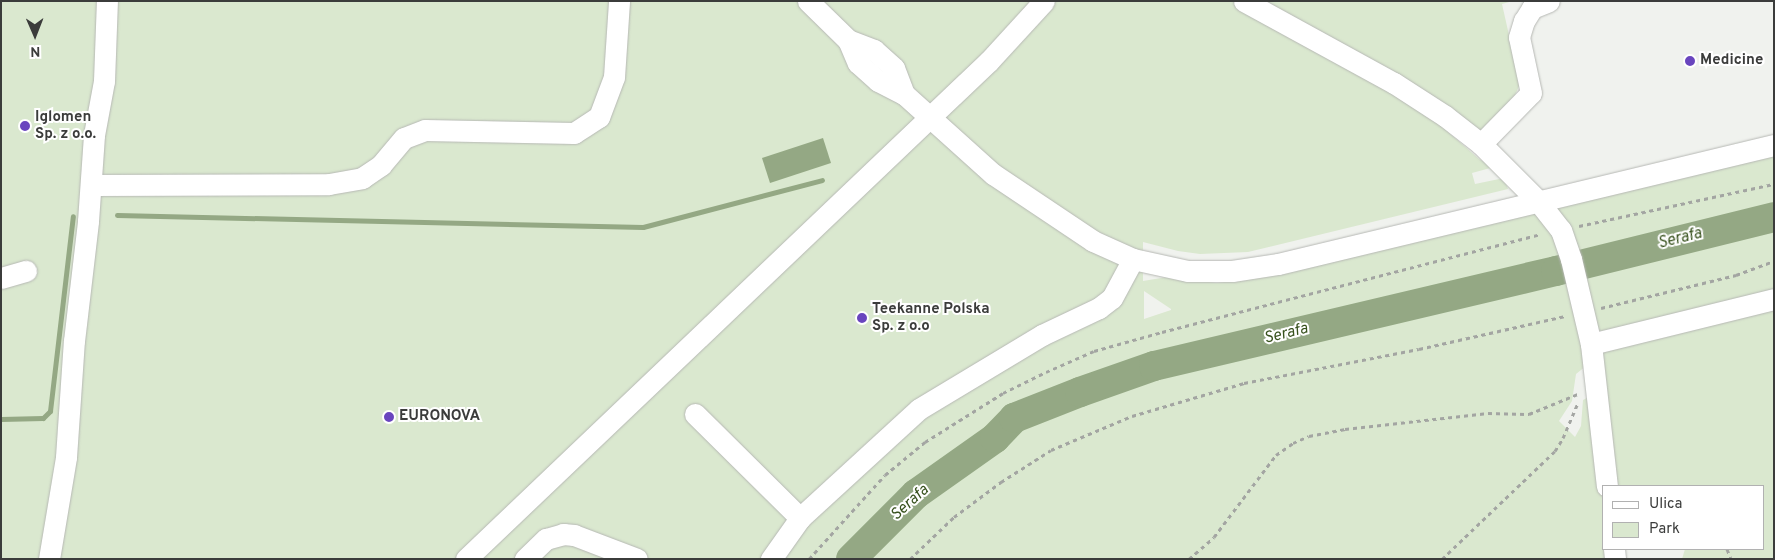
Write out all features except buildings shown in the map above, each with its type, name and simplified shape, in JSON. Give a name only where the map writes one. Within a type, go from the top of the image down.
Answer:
[{"type":"street","points":[[50,559],[66,458],[74,341],[91,185],[94,135],[103,90],[107,1]]},
{"type":"street","points":[[91,185],[329,184],[362,178],[381,165],[404,138],[425,130],[574,132],[599,117],[614,78],[619,1]]},
{"type":"street","points":[[808,1],[848,40],[874,50],[894,68],[904,94],[993,174],[1093,241],[1133,259],[1188,271],[1232,271],[1269,266],[1538,200],[1774,145]]},
{"type":"street","points":[[466,559],[996,54],[1044,1]]},
{"type":"street","points":[[1244,1],[1394,83],[1446,116],[1481,144],[1538,200],[1560,230],[1574,267],[1591,344],[1607,485]]},
{"type":"street","points":[[1481,144],[1531,93],[1519,37],[1524,21],[1532,8],[1549,1]]},
{"type":"street","points":[[771,559],[800,518],[919,409],[1042,335],[1099,308],[1112,298],[1133,259]]},
{"type":"street","points":[[1,278],[26,271]]},
{"type":"street","points":[[1591,344],[1774,299]]},
{"type":"street","points":[[695,414],[800,518]]},
{"type":"street","points":[[525,559],[546,539],[563,534],[574,535],[637,559]]},
{"type":"path","points":[[809,559],[885,475],[924,442],[1003,393],[1094,351],[1560,230],[1774,184]]},
{"type":"path","points":[[910,559],[954,517],[1001,482],[1051,450],[1132,416],[1244,383],[1419,349],[1584,312],[1736,275],[1774,261]]},
{"type":"path","points":[[1189,559],[1214,537],[1276,455],[1301,440],[1345,429],[1478,414],[1529,414],[1582,392],[1563,438],[1555,451],[1442,559]]},
{"type":"green space","points":[[1,1],[1513,1],[1502,4],[1520,84],[1515,95],[1481,130],[1414,102],[1479,159],[1494,167],[1472,173],[1475,184],[1504,178],[1508,189],[1248,252],[1200,254],[1178,251],[1143,242],[1143,281],[1167,277],[1217,283],[1270,276],[1537,210],[1552,225],[1586,366],[1576,374],[1572,401],[1559,421],[1575,437],[1581,426],[1583,400],[1591,396],[1604,485],[1602,485],[1602,550],[1605,550],[1612,559],[785,559],[794,545],[779,559],[1,559]],"holes":[[[1144,291],[1171,309],[1144,319]]]},
{"type":"green space","points":[[1774,153],[1774,295],[1601,331],[1595,328],[1552,206]]},
{"type":"green space","points":[[1774,302],[1774,559],[1682,559],[1685,550],[1765,550],[1765,485],[1612,485],[1602,355],[1610,346]]},
{"type":"shaded area","points":[[823,138],[831,163],[770,183],[762,158]]},
{"type":"waterway","points":[[117,215],[643,227],[822,180]]},
{"type":"waterway","points":[[1,419],[43,418],[50,411],[73,216]]},
{"type":"waterway","name":"Serafa","points":[[851,559],[916,494],[995,438],[1014,418],[1080,392],[1154,366],[1556,271],[1774,217]]},
{"type":"place","name":"Medicine","points":[[1690,61]]},
{"type":"place","name":"Iglomen Sp. z o.o.","points":[[25,126]]},
{"type":"place","name":"Teekanne Polska Sp. z o.o","points":[[862,318]]},
{"type":"place","name":"EURONOVA","points":[[389,417]]}]
